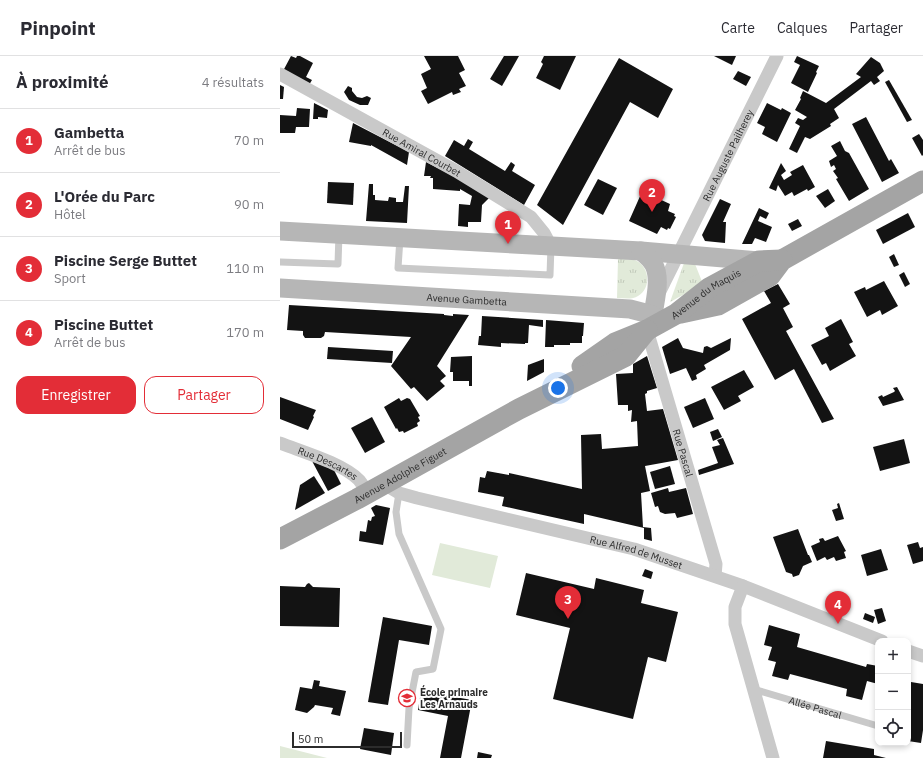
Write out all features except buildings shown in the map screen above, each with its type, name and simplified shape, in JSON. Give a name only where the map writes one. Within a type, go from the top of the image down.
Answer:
[{"type":"main road","name":"Avenue du Maquis","points":[[658,317],[718,305],[770,276],[782,260],[923,181]]},
{"type":"main road","points":[[280,231],[641,251],[759,261]]},
{"type":"main road","points":[[641,251],[649,257],[654,265],[657,276],[658,317]]},
{"type":"main road","name":"Avenue du Maquis","points":[[658,317],[759,261],[782,260]]},
{"type":"main road","name":"Avenue Gambetta","points":[[280,288],[630,309],[658,317]]},
{"type":"main road","name":"Avenue Adolphe Figuet","points":[[280,539],[384,490],[519,409],[615,343],[658,317]]},
{"type":"street","name":"Rue Auguste Pailherey","points":[[678,254],[776,56]]},
{"type":"street","name":"Rue Amiral Courbet","points":[[280,74],[456,171],[531,217],[551,246]]},
{"type":"street","points":[[658,317],[678,254]]},
{"type":"street","name":"Rue Pascal","points":[[658,317],[716,564],[715,576]]},
{"type":"street","name":"Rue Descartes","points":[[280,443],[338,466],[352,474],[359,481],[384,490]]},
{"type":"street","name":"Rue Alfred de Musset","points":[[384,490],[634,549],[743,586],[875,638]]},
{"type":"street","points":[[743,586],[735,607],[735,624],[773,758]]},
{"type":"street","points":[[911,652],[923,656]]},
{"type":"lane","points":[[280,262],[338,264],[339,234]]},
{"type":"lane","points":[[400,238],[398,268],[550,275],[551,246]]},
{"type":"lane","points":[[384,490],[396,512],[399,534],[441,629],[433,669],[416,672],[409,708],[407,745]]},
{"type":"lane","name":"Allée Pascal","points":[[753,689],[875,725]]},
{"type":"green space","points":[[618,259],[630,259],[637,261],[644,268],[647,284],[642,293],[636,297],[617,298]]},
{"type":"green space","points":[[684,263],[695,264],[703,284],[670,302]]},
{"type":"green space","points":[[440,543],[498,556],[490,588],[432,575]]},
{"type":"green space","points":[[280,746],[327,758],[280,758]]},
{"type":"place","name":"L'Orée du Parc","points":[[652,212]]},
{"type":"place","name":"Gambetta","points":[[508,244]]},
{"type":"place","name":"Piscine Serge Buttet","points":[[568,619]]},
{"type":"place","name":"Piscine Buttet","points":[[838,624]]},
{"type":"place","name":"École primaire Les Arnauds","points":[[407,698]]}]
